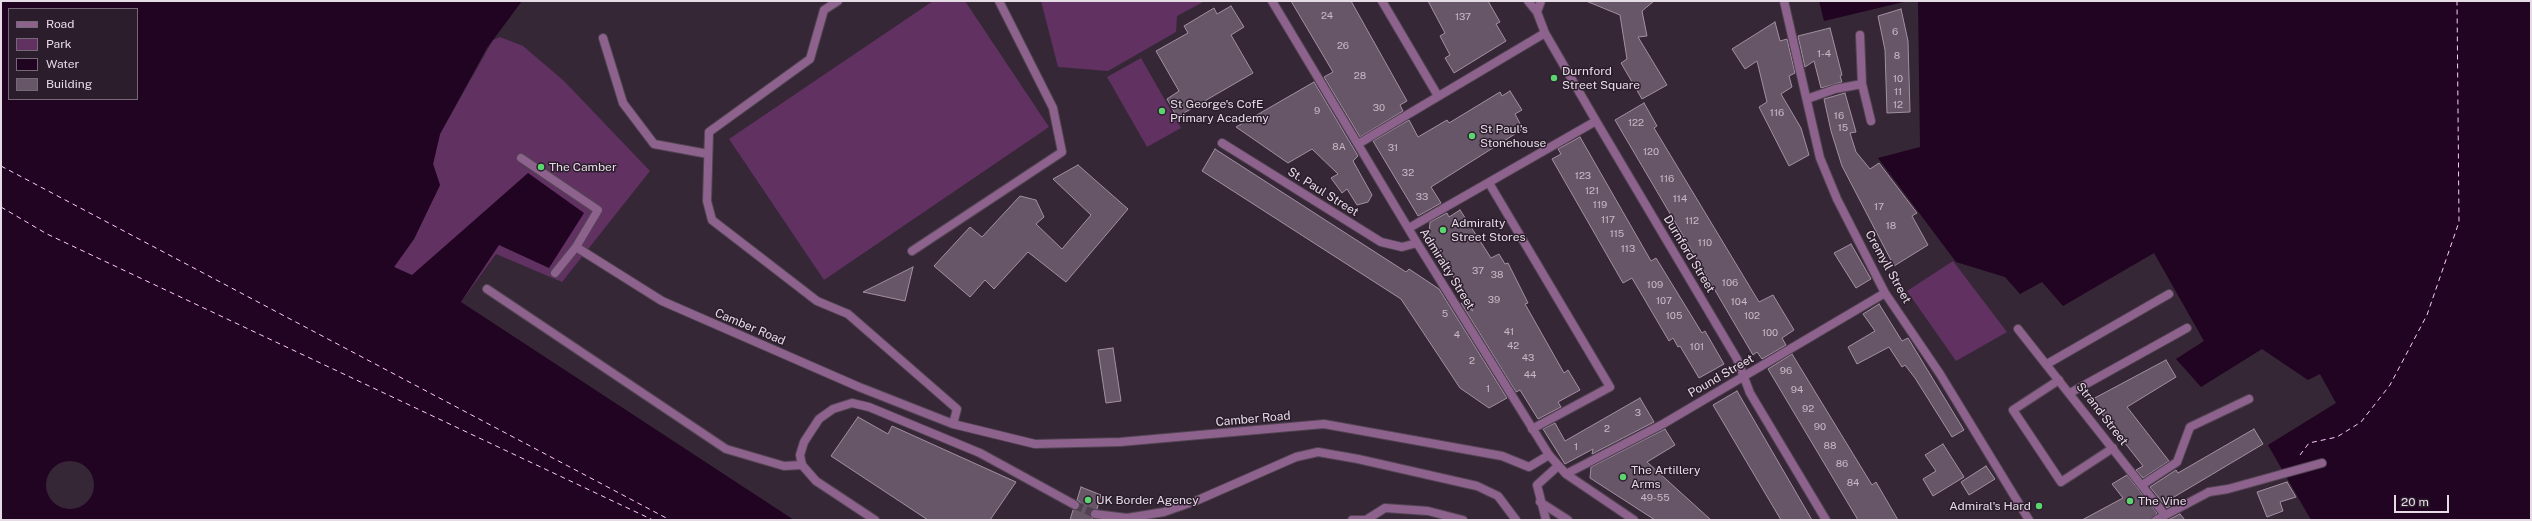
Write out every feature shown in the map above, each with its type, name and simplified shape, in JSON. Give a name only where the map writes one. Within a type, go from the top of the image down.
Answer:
[{"type":"street","points":[[838,1],[824,10],[810,59],[709,132],[707,200],[712,220],[817,301],[848,314],[957,409],[953,424]]},
{"type":"street","points":[[912,250],[1062,152],[1053,108],[999,1]]},
{"type":"street","name":"Admiralty Street","points":[[1272,1],[1417,242],[1549,455],[1566,474],[1634,520]]},
{"type":"street","points":[[1382,1],[1438,96]]},
{"type":"street","name":"Durnford Street","points":[[1528,1],[1537,12],[1545,33],[1738,359],[1750,392],[1826,520]]},
{"type":"street","points":[[1537,12],[1541,1]]},
{"type":"street","name":"Cremyll Street","points":[[1784,1],[1823,164],[1837,199],[1885,293],[1940,374],[2029,520]]},
{"type":"street","points":[[1358,144],[1545,33]]},
{"type":"street","points":[[1860,35],[1862,84],[1871,122]]},
{"type":"street","points":[[603,38],[623,103],[654,144],[708,154]]},
{"type":"street","points":[[1807,99],[1835,89],[1862,84]]},
{"type":"street","points":[[1409,228],[1596,121]]},
{"type":"street","name":"St. Paul Street","points":[[1222,143],[1381,242],[1402,247],[1417,242]]},
{"type":"street","points":[[521,158],[598,210],[576,247],[555,273]]},
{"type":"street","points":[[1489,182],[1610,387],[1532,429]]},
{"type":"street","name":"Camber Road","points":[[576,247],[662,301],[859,387],[953,424],[1035,444],[1120,442],[1324,424],[1502,456],[1529,468],[1549,455]]},
{"type":"street","points":[[487,289],[726,449],[784,466],[802,465]]},
{"type":"street","name":"Pound Street","points":[[1566,474],[1663,424],[1885,293]]},
{"type":"street","points":[[2047,364],[2169,294]]},
{"type":"street","points":[[2070,393],[2187,328]]},
{"type":"street","name":"Strand Street","points":[[2018,329],[2165,515]]},
{"type":"street","points":[[2059,380],[2013,410],[2061,482],[2113,448]]},
{"type":"street","points":[[2142,485],[2177,462],[2190,427],[2249,399]]},
{"type":"street","points":[[875,520],[816,481],[802,465],[800,455],[804,442],[819,419],[833,409],[852,403],[869,407],[980,453],[1075,505]]},
{"type":"street","points":[[1095,514],[1127,518],[1164,512],[1198,500],[1296,457],[1318,452],[1358,458],[1478,486],[1498,496],[1516,520]]},
{"type":"street","points":[[2156,520],[2209,492],[2322,462]]},
{"type":"street","points":[[1546,520],[1540,502],[1537,485],[1558,466]]},
{"type":"street","points":[[1540,502],[1568,520]]},
{"type":"street","points":[[1352,520],[1366,520],[1384,508],[1428,511],[1463,520]]},
{"type":"green space","points":[[933,1],[965,1],[1049,127],[824,280],[729,139]]},
{"type":"green space","points":[[1041,1],[1205,1],[1177,16],[1176,32],[1108,71],[1058,67]]},
{"type":"green space","name":"The Camber","points":[[500,37],[523,46],[564,81],[650,171],[562,282],[496,254],[461,302],[394,267],[414,239],[440,185],[433,164],[440,134],[493,40]]},
{"type":"green space","points":[[1141,58],[1181,128],[1147,147],[1107,77]]},
{"type":"green space","points":[[1953,261],[2007,332],[1956,361],[1907,291]]},
{"type":"water","points":[[1,1],[522,1],[487,48],[440,134],[433,164],[440,185],[414,239],[394,267],[412,275],[528,173],[584,213],[549,268],[499,245],[461,302],[794,520],[1,520]]},
{"type":"water","points":[[1819,1],[1908,1],[1824,21]]},
{"type":"water","points":[[1918,1],[2531,1],[2531,520],[2311,520],[2268,445],[2336,403],[2320,374],[2308,380],[2262,349],[2201,387],[2176,359],[2204,341],[2154,253],[2063,306],[2042,282],[2020,294],[2005,277],[1956,262],[1878,158],[1920,147]]},
{"type":"pier","points":[[70,461],[79,463],[87,468],[92,476],[94,485],[92,494],[87,502],[79,507],[70,509],[61,507],[53,502],[48,494],[46,485],[48,476],[53,468],[61,463]]},
{"type":"building","points":[[1291,1],[1351,1],[1407,101],[1400,105],[1403,111],[1360,137],[1324,77],[1333,72]]},
{"type":"building","points":[[1428,1],[1488,1],[1500,22],[1496,24],[1506,41],[1454,73],[1445,58],[1450,55],[1440,36],[1445,33]]},
{"type":"building","points":[[1586,1],[1654,1],[1642,11],[1647,36],[1638,37],[1667,85],[1642,99],[1621,63],[1627,59],[1620,15]]},
{"type":"building","points":[[1231,6],[1244,27],[1231,35],[1253,73],[1177,117],[1167,99],[1179,91],[1156,51],[1188,33],[1184,26],[1214,8],[1217,14]]},
{"type":"building","points":[[1901,9],[1908,41],[1910,112],[1887,113],[1885,50],[1878,16]]},
{"type":"building","points":[[1775,22],[1780,41],[1787,39],[1795,73],[1789,76],[1792,87],[1781,94],[1801,128],[1809,155],[1789,166],[1759,107],[1767,102],[1757,61],[1745,69],[1732,49]]},
{"type":"building","points":[[1830,28],[1842,75],[1840,76],[1842,82],[1821,88],[1814,61],[1805,67],[1798,36]]},
{"type":"building","points":[[1314,82],[1358,156],[1353,161],[1372,195],[1368,202],[1357,205],[1347,189],[1342,193],[1331,178],[1338,174],[1312,149],[1288,163],[1236,127]]},
{"type":"building","points":[[1510,91],[1522,110],[1515,114],[1523,129],[1431,187],[1441,203],[1418,216],[1373,141],[1409,120],[1418,137],[1447,120],[1449,123],[1500,92],[1502,96]]},
{"type":"building","points":[[1845,93],[1856,132],[1850,133],[1856,152],[1870,169],[1879,163],[1917,213],[1912,216],[1928,245],[1894,266],[1842,166],[1831,131],[1824,99]]},
{"type":"building","points":[[1644,103],[1657,126],[1654,128],[1759,302],[1773,295],[1794,330],[1782,338],[1786,345],[1762,359],[1757,352],[1753,355],[1615,120]]},
{"type":"building","points":[[1580,137],[1651,261],[1656,258],[1702,333],[1705,331],[1724,364],[1699,378],[1680,346],[1678,347],[1673,338],[1669,341],[1632,278],[1623,283],[1552,159],[1561,154],[1558,149]]},
{"type":"building","points":[[1215,149],[1406,272],[1409,269],[1439,289],[1507,398],[1489,408],[1460,388],[1401,299],[1202,171]]},
{"type":"building","points":[[1078,165],[1128,209],[1066,282],[1028,252],[994,289],[985,280],[970,297],[934,266],[970,227],[982,237],[1020,196],[1036,200],[1044,217],[1036,224],[1062,249],[1091,215],[1053,179]]},
{"type":"building","points":[[1460,210],[1491,258],[1499,254],[1505,264],[1508,263],[1528,303],[1525,304],[1564,373],[1568,370],[1580,390],[1558,402],[1561,407],[1538,419],[1520,390],[1516,392],[1461,303],[1473,311],[1429,234],[1430,222],[1447,213],[1449,217]]},
{"type":"building","points":[[1851,244],[1871,279],[1856,288],[1834,253]]},
{"type":"building","points":[[913,267],[905,301],[863,292]]},
{"type":"building","points":[[1879,304],[1902,341],[1908,338],[1964,430],[1952,437],[1915,378],[1905,365],[1902,367],[1889,347],[1857,364],[1848,347],[1875,331],[1863,314]]},
{"type":"building","points":[[1113,348],[1121,401],[1106,403],[1098,350]]},
{"type":"building","points":[[1792,354],[1872,485],[1876,482],[1898,520],[1858,520],[1768,369]]},
{"type":"building","points":[[2166,360],[2176,377],[2127,407],[2169,461],[2143,478],[2136,470],[2143,466],[2091,400]]},
{"type":"building","points":[[1737,391],[1812,520],[1781,520],[1713,405]]},
{"type":"building","points":[[1640,398],[1654,422],[1592,454],[1593,449],[1565,464],[1543,429],[1555,423],[1565,441]]},
{"type":"building","points":[[858,417],[888,434],[892,426],[1016,482],[990,520],[928,520],[831,456]]},
{"type":"building","points":[[1665,429],[1675,445],[1647,462],[1711,520],[1655,520],[1590,478],[1591,467]]},
{"type":"building","points":[[2254,429],[2263,444],[2169,500],[2173,505],[2167,508],[2150,487],[2176,470],[2178,473]]},
{"type":"building","points":[[1943,444],[1964,477],[1933,496],[1923,479],[1936,471],[1925,455]]},
{"type":"building","points":[[1986,466],[1995,479],[1969,495],[1961,482]]},
{"type":"building","points":[[2127,475],[2157,513],[2151,520],[2082,520],[2123,498],[2112,484]]},
{"type":"building","points":[[2287,482],[2296,497],[2280,502],[2283,511],[2267,517],[2257,492]]},
{"type":"building","name":"UK Border Agency","points":[[1081,487],[1101,495],[1097,509],[1090,513],[1093,520],[1070,520],[1073,510],[1080,507],[1080,502],[1077,500]]},
{"type":"building","points":[[2180,514],[2185,520],[2168,520]]},
{"type":"ferry route","points":[[2300,455],[2309,443],[2337,437],[2361,422],[2390,385],[2427,315],[2459,222],[2457,1]]},
{"type":"ferry route","points":[[1,166],[670,520]]},
{"type":"ferry route","points":[[1,207],[47,234],[653,520]]},
{"type":"tunnel","points":[[1075,505],[1095,514]]},
{"type":"place","name":"Durnford Street Square","points":[[1554,78]]},
{"type":"place","name":"St George's CofE Primary Academy","points":[[1162,111]]},
{"type":"place","name":"St Paul's Stonehouse","points":[[1472,136]]},
{"type":"place","name":"The Camber","points":[[541,167]]},
{"type":"place","name":"Admiralty Street Stores","points":[[1443,230]]},
{"type":"place","name":"The Artillery Arms","points":[[1623,477]]},
{"type":"place","name":"UK Border Agency","points":[[1088,500]]},
{"type":"place","name":"The Vine","points":[[2130,501]]},
{"type":"place","name":"Admiral's Hard","points":[[2039,506]]}]
